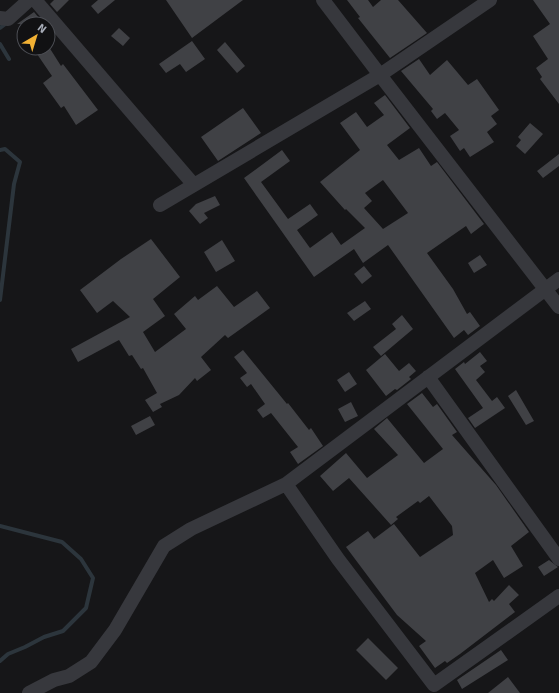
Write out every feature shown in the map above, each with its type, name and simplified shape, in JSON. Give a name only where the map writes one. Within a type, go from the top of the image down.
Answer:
[{"type":"street","points":[[0,18],[8,19],[29,0]]},
{"type":"street","points":[[35,0],[194,185]]},
{"type":"street","points":[[324,0],[559,307]]},
{"type":"street","points":[[160,205],[380,75],[490,0]]},
{"type":"street","points":[[29,693],[54,680],[69,676],[91,662],[115,630],[164,546],[191,529],[286,484],[545,288],[559,279]]},
{"type":"street","points":[[428,377],[559,560]]},
{"type":"street","points":[[286,484],[338,559],[436,689],[559,596]]},
{"type":"building","points":[[54,0],[69,0],[57,12],[50,4]]},
{"type":"building","points":[[98,0],[115,0],[98,14],[91,6]]},
{"type":"building","points":[[166,0],[243,0],[192,38]]},
{"type":"building","points":[[347,0],[368,0],[373,7],[381,0],[398,0],[427,33],[390,58],[358,18],[360,17]]},
{"type":"building","points":[[533,0],[559,0],[559,104],[540,79],[542,77],[536,68],[548,59],[533,36],[550,24]]},
{"type":"building","points":[[34,12],[37,16],[28,16]]},
{"type":"building","points":[[119,28],[130,38],[123,46],[111,36]]},
{"type":"building","points":[[192,41],[205,59],[186,72],[180,64],[166,73],[159,64]]},
{"type":"building","points":[[225,42],[245,66],[237,73],[217,50]]},
{"type":"building","points":[[38,56],[55,56],[61,66],[63,64],[98,110],[76,125],[64,106],[61,108],[43,83],[52,76]]},
{"type":"building","points":[[419,59],[430,75],[447,60],[468,85],[477,79],[499,110],[491,116],[497,124],[487,132],[494,142],[470,157],[464,148],[460,151],[450,136],[459,130],[445,113],[437,119],[431,111],[433,109],[401,71]]},
{"type":"building","points":[[385,95],[410,128],[387,145],[399,160],[419,148],[431,166],[437,162],[484,224],[471,234],[466,226],[427,253],[453,289],[467,314],[470,312],[480,326],[468,335],[464,330],[454,338],[388,245],[363,263],[354,249],[314,277],[244,178],[282,150],[290,161],[261,182],[288,219],[310,204],[318,215],[297,230],[310,248],[332,232],[341,245],[365,228],[346,209],[345,210],[320,182],[360,150],[340,123],[356,112],[367,127],[384,115],[374,103]],"holes":[[[383,180],[408,213],[383,229],[364,208],[372,201],[365,193]]]},
{"type":"building","points":[[243,108],[261,133],[218,161],[201,137]]},
{"type":"building","points":[[530,123],[543,134],[525,154],[516,146],[521,140],[518,137]]},
{"type":"building","points":[[559,154],[559,166],[543,178],[537,171]]},
{"type":"building","points":[[215,196],[220,205],[204,213],[208,218],[200,224],[189,211],[196,204]]},
{"type":"building","points":[[151,239],[180,277],[153,299],[165,316],[143,332],[155,352],[186,329],[174,314],[195,296],[198,300],[217,286],[234,307],[257,291],[270,308],[228,338],[225,335],[201,357],[211,370],[197,381],[195,378],[179,395],[160,404],[162,407],[153,412],[145,400],[157,393],[143,368],[141,369],[132,355],[129,356],[119,340],[78,362],[71,349],[130,317],[113,301],[97,313],[80,290],[121,259]]},
{"type":"building","points":[[222,240],[235,261],[216,272],[204,252]]},
{"type":"building","points":[[480,255],[487,265],[474,273],[468,263]]},
{"type":"building","points":[[364,266],[372,276],[362,284],[354,274]]},
{"type":"building","points":[[365,301],[371,309],[354,321],[347,313]]},
{"type":"building","points":[[402,315],[413,329],[381,356],[373,347],[396,329],[392,324]]},
{"type":"building","points":[[243,350],[309,430],[311,428],[323,446],[298,464],[290,452],[298,447],[271,413],[263,418],[257,410],[265,404],[251,384],[247,387],[240,378],[247,373],[234,357]]},
{"type":"building","points":[[480,352],[487,361],[480,366],[485,372],[476,380],[492,401],[497,397],[505,408],[475,428],[468,418],[483,408],[455,369],[464,362],[465,364]]},
{"type":"building","points":[[385,354],[399,371],[409,363],[416,371],[409,377],[411,379],[397,390],[395,389],[386,396],[366,370]]},
{"type":"building","points":[[349,372],[357,384],[345,392],[337,380]]},
{"type":"building","points":[[516,390],[534,421],[526,425],[508,396]]},
{"type":"building","points":[[422,393],[433,407],[437,404],[457,432],[452,435],[496,485],[529,532],[511,546],[523,566],[504,578],[493,560],[475,573],[489,602],[492,599],[494,601],[509,585],[519,595],[509,604],[515,612],[460,654],[447,663],[445,661],[435,668],[419,646],[426,641],[397,615],[346,547],[368,531],[374,539],[394,524],[420,557],[453,535],[452,526],[429,496],[420,503],[418,501],[396,517],[398,519],[391,525],[349,478],[333,491],[320,476],[346,453],[367,478],[398,455],[374,429],[387,418],[424,463],[443,449],[407,404]]},
{"type":"building","points":[[351,402],[358,416],[345,422],[338,409]]},
{"type":"building","points":[[150,416],[155,425],[136,435],[131,426]]},
{"type":"building","points":[[549,560],[558,567],[544,576],[538,567]]},
{"type":"building","points":[[368,638],[398,668],[386,680],[356,650]]},
{"type":"building","points":[[501,650],[508,660],[462,689],[457,680]]},
{"type":"building","points":[[508,677],[520,693],[488,693]]},
{"type":"waterway","points":[[0,28],[8,22]]},
{"type":"waterway","points":[[0,44],[9,59]]},
{"type":"waterway","points":[[0,150],[5,149],[20,162],[14,184],[0,300]]},
{"type":"waterway","points":[[0,526],[62,542],[81,559],[93,578],[86,608],[63,631],[44,637],[8,654],[0,661]]}]
